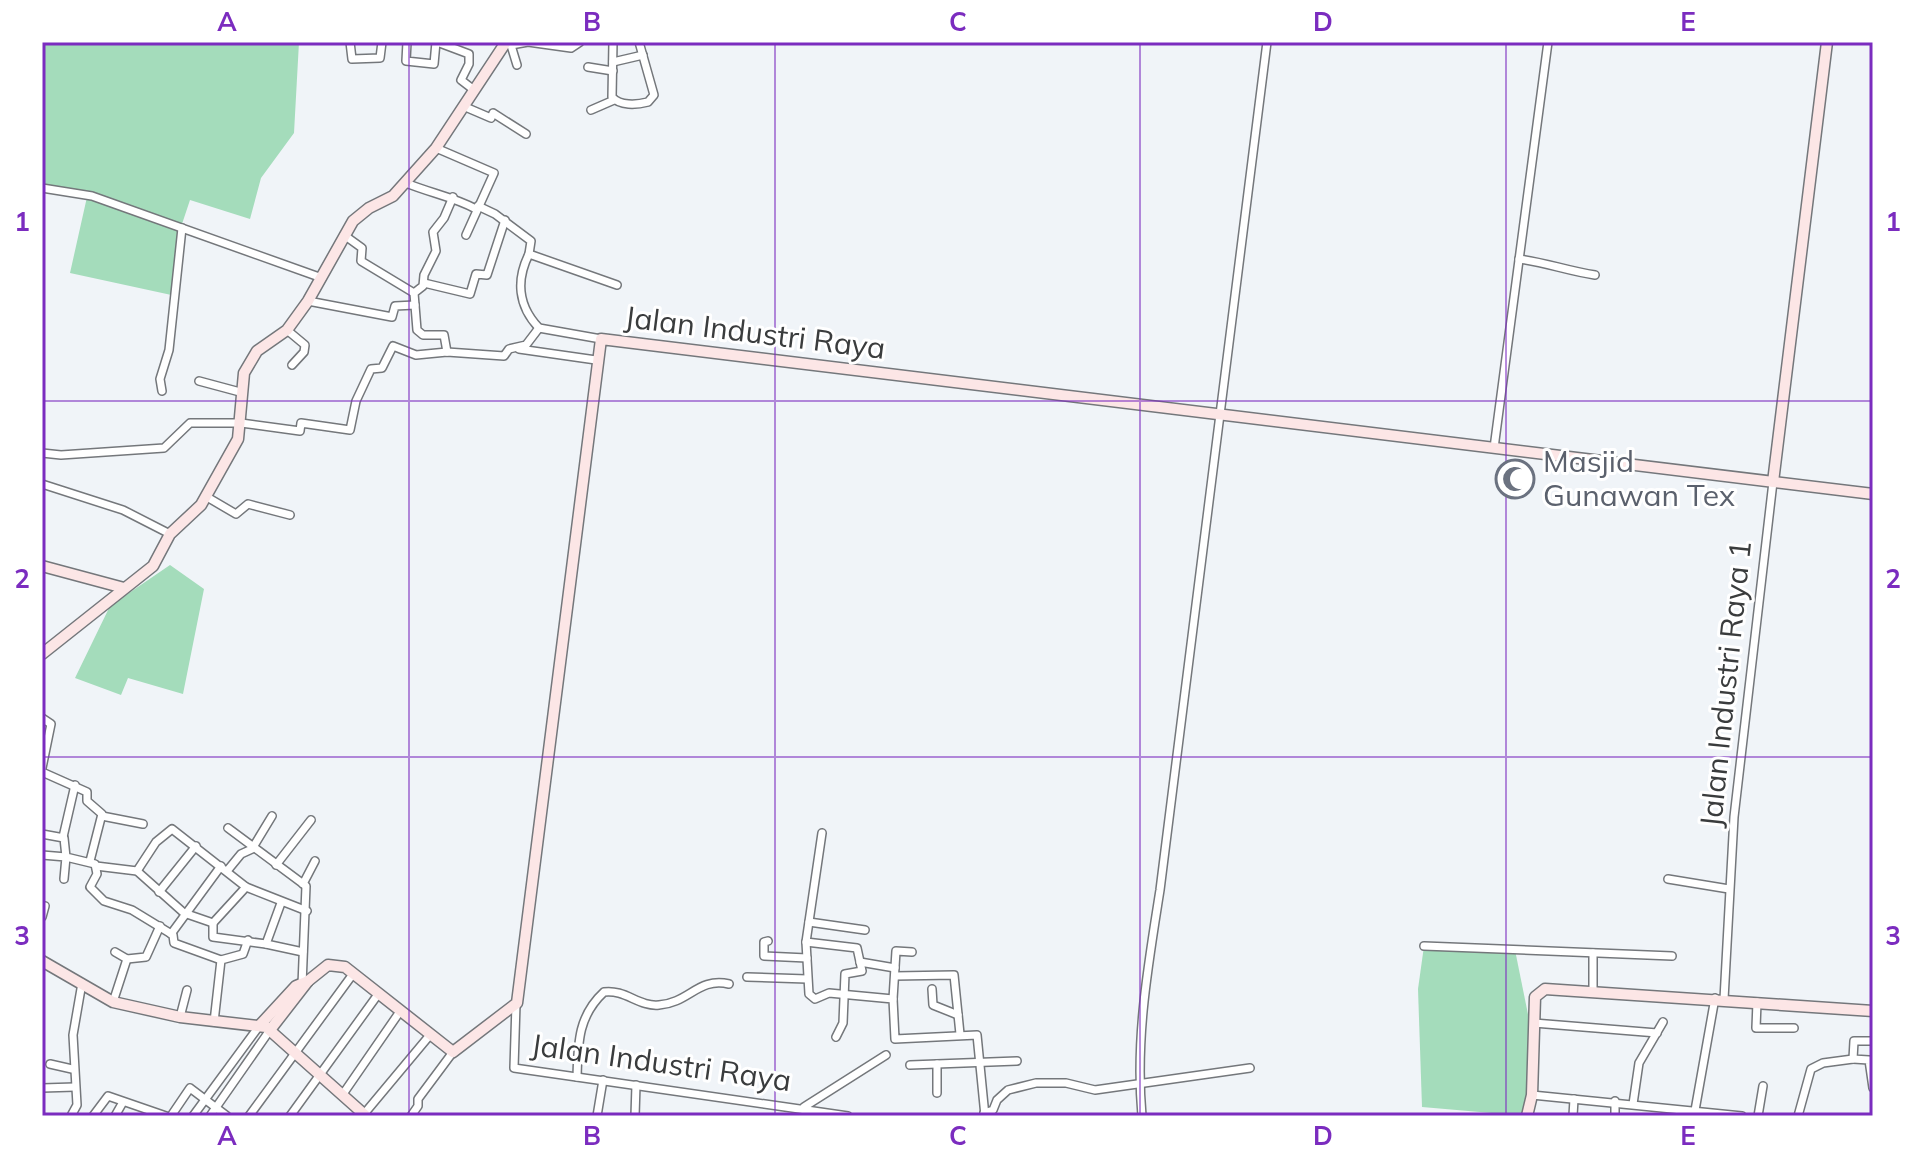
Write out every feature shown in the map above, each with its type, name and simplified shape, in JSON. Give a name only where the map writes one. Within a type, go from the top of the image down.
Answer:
[{"type":"street","points":[[350,42],[352,59],[374,61],[381,56],[382,42]]},
{"type":"street","points":[[407,42],[406,61],[419,64],[434,64],[436,42],[469,54],[469,64],[461,80],[474,90]]},
{"type":"street","points":[[509,43],[528,42],[571,48],[580,42]]},
{"type":"street","points":[[613,42],[614,100]]},
{"type":"street","points":[[591,110],[614,100],[631,104],[652,99],[639,42]]},
{"type":"street","points":[[1142,1116],[1139,1082],[1141,1011],[1221,415],[1267,42]]},
{"type":"street","points":[[1494,448],[1548,42]]},
{"type":"street","name":"Jalan Industri Raya 1","points":[[1695,1113],[1719,998],[1749,677],[1827,42]]},
{"type":"street","points":[[42,654],[153,566],[170,534],[207,497],[236,444],[241,423],[240,392],[244,373],[257,351],[287,330],[308,301],[344,235],[360,213],[384,203],[436,148],[509,43]]},
{"type":"street","points":[[509,43],[517,65]]},
{"type":"street","points":[[588,67],[613,66],[643,55]]},
{"type":"street","points":[[463,106],[491,118],[493,113],[526,134]]},
{"type":"street","points":[[436,148],[494,173],[466,235]]},
{"type":"street","points":[[406,183],[434,195],[453,197],[505,220],[533,243],[520,276],[520,287],[524,304],[539,328],[601,339]]},
{"type":"street","points":[[42,188],[92,196],[322,278]]},
{"type":"street","points":[[447,352],[444,335],[418,332],[414,293],[424,283],[426,269],[436,251],[435,227],[444,218],[453,197]]},
{"type":"street","points":[[424,283],[470,294],[476,274],[487,275],[505,220]]},
{"type":"street","points":[[162,391],[160,379],[169,350],[182,228]]},
{"type":"street","points":[[344,235],[362,248],[361,261],[414,293]]},
{"type":"street","points":[[529,254],[617,285]]},
{"type":"street","points":[[1519,259],[1595,275]]},
{"type":"street","points":[[308,301],[392,317],[395,306],[415,305]]},
{"type":"street","points":[[519,349],[531,341],[539,328]]},
{"type":"street","points":[[287,330],[305,345],[304,352],[292,365]]},
{"type":"street","name":"Jalan Industri Raya","points":[[848,1116],[804,1107],[512,1066],[517,1003],[601,339],[1873,494]]},
{"type":"street","points":[[42,453],[61,455],[164,448],[187,424],[241,423],[300,431],[301,423],[350,430],[356,401],[371,369],[382,368],[393,346],[416,355],[447,352],[504,356],[511,347],[596,360]]},
{"type":"street","points":[[199,381],[240,392]]},
{"type":"street","points":[[42,484],[123,510],[170,534]]},
{"type":"street","points":[[207,497],[236,514],[250,504],[290,515]]},
{"type":"street","points":[[42,566],[124,588]]},
{"type":"street","points":[[42,718],[51,724],[42,770],[87,792],[87,801],[102,816],[143,824]]},
{"type":"street","points":[[64,879],[66,857],[63,837],[75,785]]},
{"type":"street","points":[[102,816],[93,864],[97,874],[90,887],[95,896],[132,910],[160,926],[171,934],[174,943],[221,960],[243,954],[248,940]]},
{"type":"street","points":[[171,934],[184,913],[224,869],[252,847],[272,816]]},
{"type":"street","points":[[276,865],[311,820]]},
{"type":"street","points":[[228,828],[307,890],[304,985]]},
{"type":"street","points":[[137,871],[156,842],[171,829],[246,887],[307,911]]},
{"type":"street","points":[[822,833],[806,942],[807,979],[812,998],[827,993],[893,999]]},
{"type":"street","points":[[42,834],[63,837]]},
{"type":"street","points":[[159,892],[196,846]]},
{"type":"street","points":[[42,855],[137,871],[184,913],[213,923]]},
{"type":"street","points":[[303,884],[315,861]]},
{"type":"street","points":[[1668,879],[1729,889]]},
{"type":"street","points":[[246,887],[213,923],[213,937],[248,940],[303,952]]},
{"type":"street","points":[[266,944],[281,903]]},
{"type":"street","points":[[42,917],[45,906]]},
{"type":"street","points":[[809,922],[865,930]]},
{"type":"street","points":[[115,952],[127,959],[146,957],[160,926]]},
{"type":"street","points":[[764,956],[764,942],[768,941]]},
{"type":"street","points":[[806,942],[855,947],[860,962],[862,972],[845,974],[843,1023],[836,1037]]},
{"type":"street","points":[[1424,946],[1672,956]]},
{"type":"street","points":[[912,952],[896,951],[893,1039],[977,1035],[984,1114],[993,1110],[999,1097],[1015,1087],[1066,1083],[1095,1090],[1250,1068]]},
{"type":"street","points":[[1593,953],[1593,991]]},
{"type":"street","points":[[754,956],[807,958]]},
{"type":"street","points":[[113,1002],[127,959]]},
{"type":"street","points":[[214,1023],[221,960]]},
{"type":"street","points":[[42,961],[113,1002],[214,1023],[265,1027],[320,1073],[361,1114],[430,1035]]},
{"type":"street","points":[[860,962],[895,972],[954,975],[960,1034]]},
{"type":"street","points":[[193,1116],[265,1027],[304,985],[328,965],[337,964],[353,974],[453,1052]]},
{"type":"street","points":[[249,1116],[353,974]]},
{"type":"street","points":[[747,977],[807,979]]},
{"type":"street","points":[[577,1077],[580,1028],[594,1001],[604,992],[624,993],[651,1005],[659,1005],[680,1000],[708,982],[729,984]]},
{"type":"street","points":[[71,1116],[77,1107],[72,1069],[74,1019],[82,983]]},
{"type":"street","points":[[1527,1116],[1532,1095],[1535,997],[1539,992],[1557,988],[1873,1011]]},
{"type":"street","points":[[932,989],[933,1005],[958,1015]]},
{"type":"street","points":[[180,1017],[187,990]]},
{"type":"street","points":[[290,1116],[379,993]]},
{"type":"street","points":[[1757,1002],[1756,1028],[1794,1028]]},
{"type":"street","points":[[411,1116],[418,1106],[418,1099],[453,1052],[517,1003]]},
{"type":"street","points":[[343,1094],[401,1010]]},
{"type":"street","points":[[1633,1104],[1636,1073],[1663,1022]]},
{"type":"street","points":[[1534,1023],[1657,1033]]},
{"type":"street","points":[[210,1116],[265,1027]]},
{"type":"street","points":[[1853,1059],[1854,1041],[1873,1041]]},
{"type":"street","points":[[804,1107],[886,1055]]},
{"type":"street","points":[[1798,1116],[1811,1069],[1823,1063],[1869,1060],[1873,1088]]},
{"type":"street","points":[[910,1065],[1017,1061]]},
{"type":"street","points":[[50,1064],[72,1069]]},
{"type":"street","points":[[937,1064],[937,1093]]},
{"type":"street","points":[[597,1116],[603,1080]]},
{"type":"street","points":[[635,1116],[636,1085]]},
{"type":"street","points":[[1758,1116],[1763,1086]]},
{"type":"street","points":[[42,1088],[75,1087]]},
{"type":"street","points":[[93,1116],[108,1096],[153,1115],[168,1116],[189,1088],[227,1116]]},
{"type":"street","points":[[1532,1095],[1742,1116]]},
{"type":"street","points":[[1573,1116],[1574,1099]]},
{"type":"street","points":[[1615,1101],[1615,1116]]},
{"type":"street","points":[[115,1116],[123,1102]]},
{"type":"street","points":[[1654,1116],[1655,1105]]},
{"type":"green space","points":[[42,42],[299,42],[294,133],[261,178],[250,219],[190,200],[180,230],[176,296],[70,273],[87,197],[42,189]]},
{"type":"green space","points":[[170,565],[204,589],[183,694],[128,678],[121,695],[75,678],[110,606]]},
{"type":"green space","points":[[1424,946],[1515,950],[1534,1044],[1526,1116],[1422,1107],[1418,989]]},
{"type":"place","name":"Masjid Gunawan Tex","points":[[1515,479]]}]
